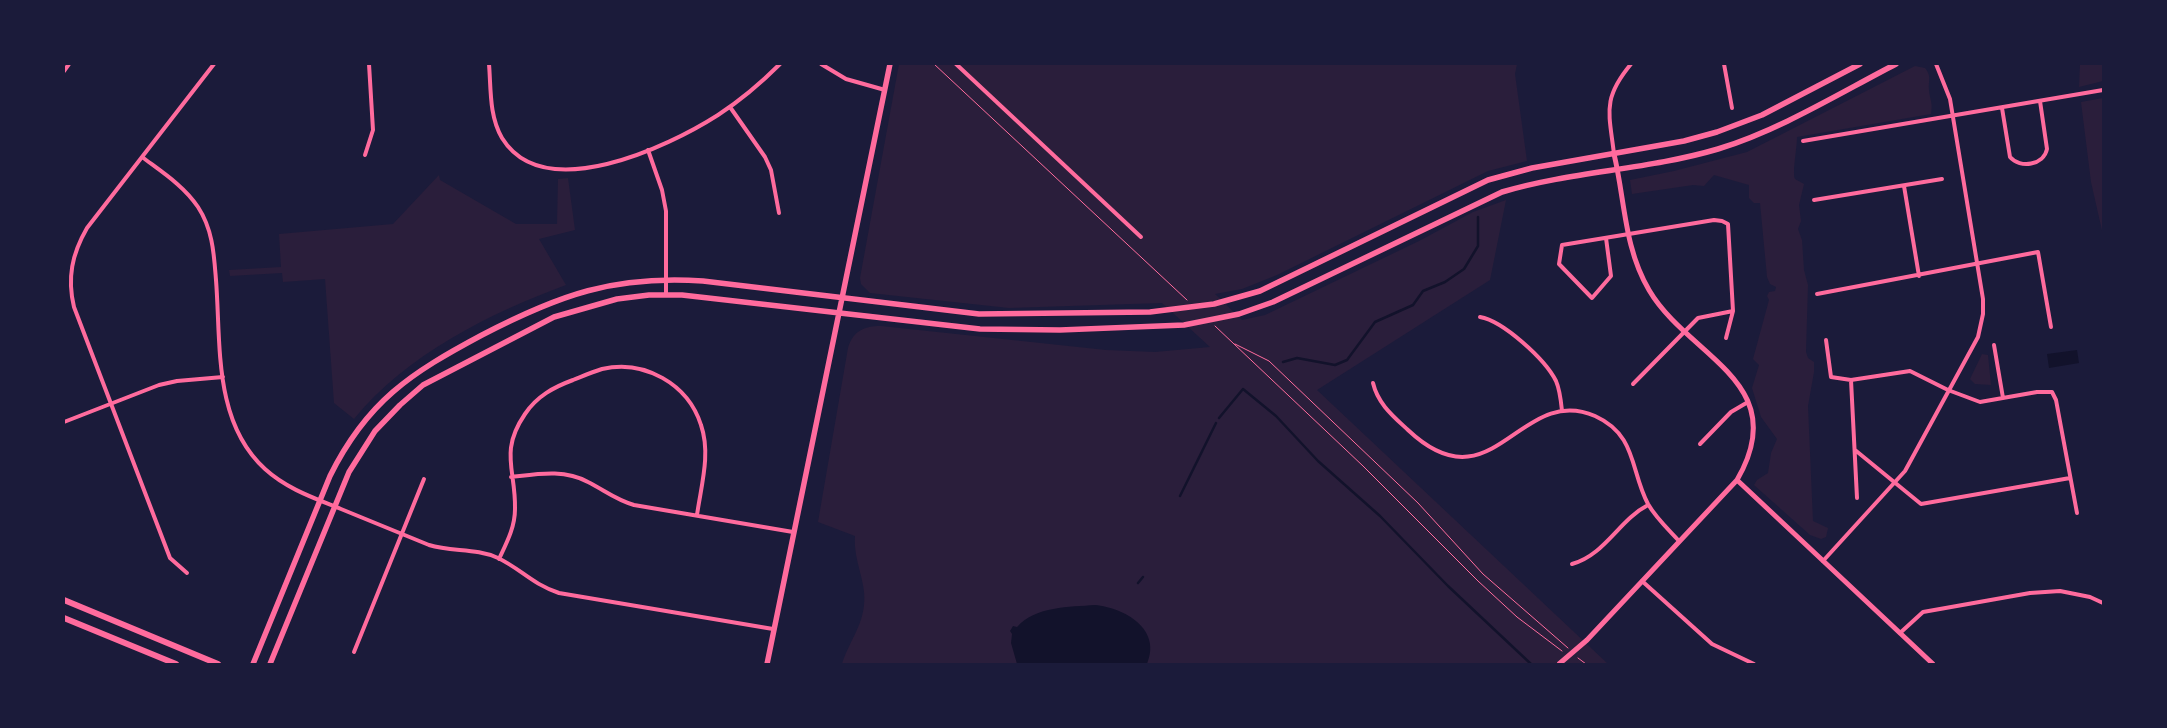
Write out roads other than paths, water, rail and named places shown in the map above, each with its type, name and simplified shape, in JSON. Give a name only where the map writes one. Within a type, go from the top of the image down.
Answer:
[{"type":"main road","points":[[767,664],[890,64]]},
{"type":"main road","points":[[253,664],[338,460],[356,431],[377,406],[413,374],[531,309],[563,297],[614,284],[666,280],[703,281],[960,312],[1011,315],[1168,311],[1214,304],[1260,290],[1488,180],[1532,168],[1684,141],[1731,128],[1769,111],[1860,64]]},
{"type":"main road","points":[[270,664],[334,506],[349,472],[368,440],[400,405],[424,385],[508,339],[562,314],[617,299],[666,295],[698,296],[928,324],[1011,330],[1154,327],[1217,319],[1273,302],[1502,192],[1536,182],[1687,156],[1733,144],[1777,125],[1896,64]]},
{"type":"main road","points":[[64,600],[218,664]]},
{"type":"main road","points":[[64,618],[176,664]]},
{"type":"street","points":[[64,71],[69,64]]},
{"type":"street","points":[[187,574],[170,558],[110,404],[74,307],[70,287],[71,265],[78,245],[87,228],[214,64]]},
{"type":"street","points":[[365,155],[373,130],[369,64]]},
{"type":"street","points":[[489,64],[493,113],[496,126],[508,147],[528,162],[560,170],[610,162],[648,150],[696,128],[730,107],[780,64]]},
{"type":"street","points":[[821,64],[846,79],[885,90]]},
{"type":"street","points":[[956,64],[1141,237]]},
{"type":"street","points":[[1559,664],[1642,581],[1737,480],[1746,462],[1752,442],[1752,424],[1748,402],[1742,388],[1725,367],[1683,331],[1660,307],[1649,291],[1633,256],[1614,154],[1609,115],[1610,102],[1618,80],[1632,64]]},
{"type":"street","points":[[1724,64],[1732,108]]},
{"type":"street","points":[[1823,561],[1905,471],[1972,348],[1982,324],[1983,299],[1953,115],[1946,84],[1936,64]]},
{"type":"street","points":[[1803,141],[2103,90]]},
{"type":"street","points":[[2002,108],[2010,157],[2014,162],[2021,164],[2040,161],[2046,156],[2047,149],[2040,101]]},
{"type":"street","points":[[730,107],[772,170],[779,213]]},
{"type":"street","points":[[648,150],[662,190],[666,211],[666,295]]},
{"type":"street","points":[[142,157],[189,195],[206,221],[214,251],[225,395],[234,426],[253,456],[277,479],[334,506],[440,548],[476,552],[499,559],[533,582],[559,593],[773,629]]},
{"type":"street","points":[[1814,200],[1942,179]]},
{"type":"street","points":[[1904,186],[1918,276]]},
{"type":"street","points":[[1606,238],[1611,276],[1592,298],[1559,264],[1562,246],[1606,238],[1714,220],[1728,224],[1734,311],[1726,338]]},
{"type":"street","points":[[1817,294],[1918,276],[1977,262],[2038,252],[2051,327]]},
{"type":"street","points":[[1633,384],[1683,331],[1698,318],[1734,311]]},
{"type":"street","points":[[1480,317],[1504,327],[1543,364],[1556,382],[1562,411]]},
{"type":"street","points":[[1826,340],[1831,377],[1851,380],[1910,371],[1948,390],[1980,402],[2037,392],[2052,392],[2056,400],[2076,513]]},
{"type":"street","points":[[1994,346],[2003,398]]},
{"type":"street","points":[[499,559],[513,525],[515,497],[511,477],[510,452],[513,437],[526,412],[546,393],[602,369],[628,367],[640,369],[665,379],[692,406],[701,424],[706,451],[697,515]]},
{"type":"street","points":[[64,422],[177,381],[223,377]]},
{"type":"street","points":[[1851,380],[1857,498]]},
{"type":"street","points":[[1373,383],[1375,392],[1385,408],[1423,444],[1444,454],[1456,457],[1482,454],[1493,449],[1540,417],[1562,411],[1582,412],[1594,416],[1614,428],[1623,437],[1633,458],[1640,486],[1648,505],[1679,541]]},
{"type":"street","points":[[1700,444],[1731,412],[1748,402]]},
{"type":"street","points":[[1855,450],[1921,504],[2070,478]]},
{"type":"street","points":[[511,477],[562,473],[589,482],[610,496],[634,505],[793,532]]},
{"type":"street","points":[[354,652],[424,479]]},
{"type":"street","points":[[1737,480],[1933,664]]},
{"type":"street","points":[[1572,564],[1589,558],[1596,553],[1632,514],[1648,505]]},
{"type":"street","points":[[1642,581],[1712,644],[1754,664]]},
{"type":"street","points":[[1900,633],[1923,612],[2030,593],[2060,591],[2075,593],[2103,603]]},
{"type":"waterway","points":[[1283,362],[1297,358],[1335,365],[1347,360],[1375,322],[1413,305],[1423,291],[1445,282],[1464,269],[1478,246],[1478,217]]},
{"type":"waterway","points":[[1219,418],[1243,389],[1276,416],[1318,461],[1380,516],[1448,586],[1531,664]]},
{"type":"waterway","points":[[1180,496],[1216,423]]},
{"type":"waterway","points":[[1138,583],[1143,577]]}]
